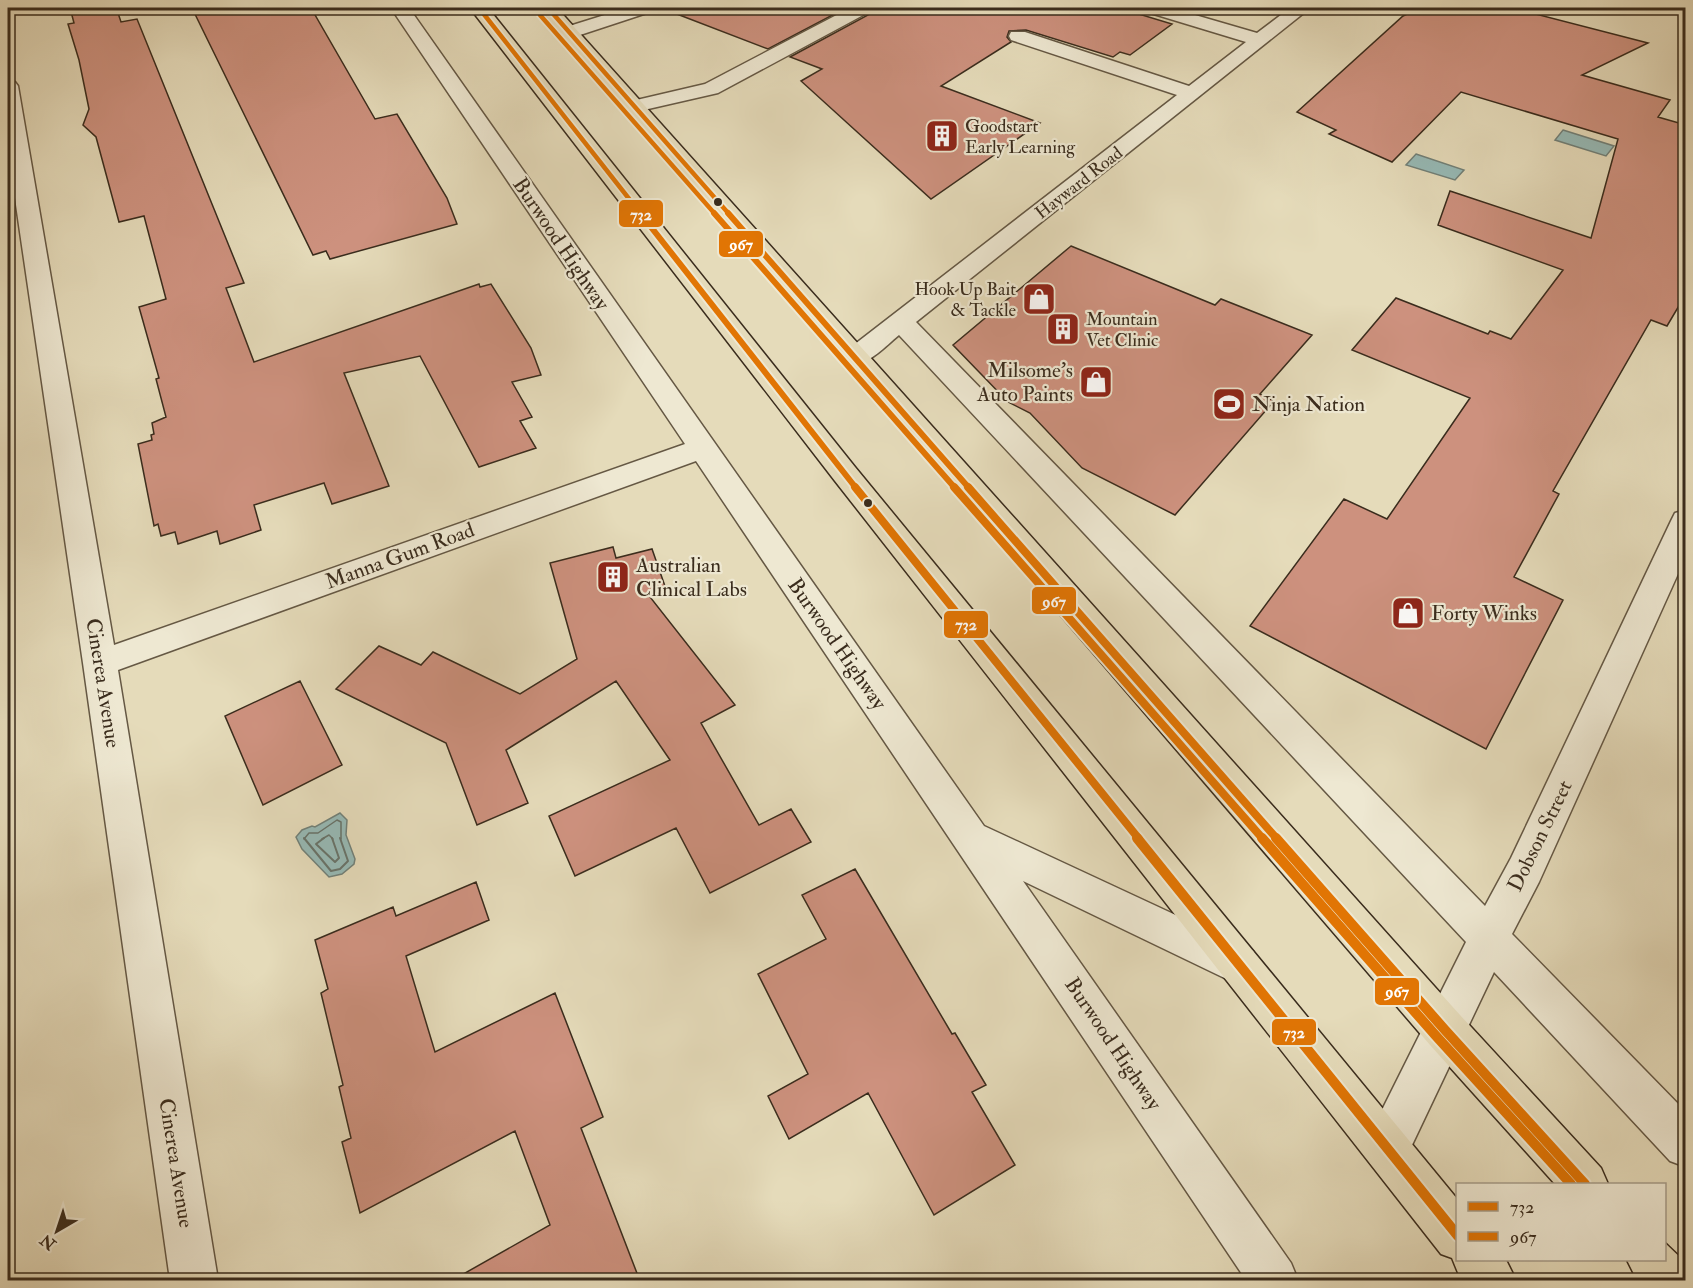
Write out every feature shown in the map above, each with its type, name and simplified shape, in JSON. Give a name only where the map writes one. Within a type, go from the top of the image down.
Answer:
[{"type":"highway","points":[[479,8],[845,474],[1456,1234]]},
{"type":"highway","points":[[548,8],[1445,1030],[1583,1183]]},
{"type":"highway","points":[[1476,1261],[1492,1281]]},
{"type":"highway","points":[[1652,1261],[1670,1281]]},
{"type":"street","name":"Burwood Highway","points":[[400,8],[700,449],[972,838],[1274,1281]]},
{"type":"street","points":[[570,32],[609,13],[644,8]]},
{"type":"street","points":[[1153,8],[1266,35]]},
{"type":"street","points":[[1196,8],[1266,35]]},
{"type":"street","name":"Hayward Road","points":[[855,357],[1302,8]]},
{"type":"street","points":[[635,106],[711,89],[861,9]]},
{"type":"street","points":[[1018,36],[1192,93]]},
{"type":"street","name":"Cinerea Avenue","points":[[8,86],[100,663],[194,1281]]},
{"type":"street","points":[[901,322],[1686,1145]]},
{"type":"street","name":"Manna Gum Road","points":[[100,663],[700,449]]},
{"type":"street","name":"Dobson Street","points":[[1387,1148],[1534,850],[1686,521]]},
{"type":"street","points":[[972,838],[1240,966]]},
{"type":"water","points":[[1563,130],[1614,146],[1606,156],[1555,140]]},
{"type":"water","points":[[1416,154],[1464,170],[1455,180],[1406,165]]},
{"type":"water","points":[[340,813],[347,820],[346,835],[355,859],[354,864],[342,874],[329,877],[302,849],[296,837],[302,830],[315,827]]},
{"type":"building","points":[[70,8],[111,8],[114,14],[118,13],[121,22],[137,19],[244,283],[226,288],[254,362],[479,284],[480,287],[491,284],[531,348],[541,375],[512,382],[532,417],[520,421],[536,448],[479,467],[420,356],[344,373],[389,486],[332,504],[324,483],[254,505],[261,530],[220,544],[217,531],[178,544],[175,532],[161,536],[158,524],[154,526],[138,444],[152,440],[151,435],[154,434],[152,423],[166,417],[156,379],[159,378],[139,307],[166,299],[144,216],[119,222],[96,137],[83,125],[89,109],[79,60],[68,24],[74,23]]},
{"type":"building","points":[[192,8],[311,8],[375,119],[397,114],[447,198],[457,224],[330,259],[326,251],[313,255]]},
{"type":"building","points":[[670,8],[846,8],[768,49],[669,11]]},
{"type":"building","points":[[872,8],[1119,8],[1172,24],[1130,55],[1120,52],[1113,57],[1026,30],[1009,31],[1007,37],[1011,42],[941,86],[1040,123],[931,199],[801,81],[822,69],[790,57],[868,15]]},
{"type":"building","points":[[1420,8],[1512,8],[1648,43],[1582,75],[1670,100],[1658,117],[1686,125],[1686,294],[1667,326],[1651,320],[1553,491],[1559,494],[1514,577],[1563,600],[1486,749],[1250,626],[1344,499],[1387,519],[1470,398],[1352,350],[1396,298],[1488,334],[1490,331],[1511,339],[1563,270],[1438,225],[1450,191],[1591,238],[1618,139],[1461,92],[1392,162],[1329,134],[1336,130],[1297,112],[1403,16]]},
{"type":"building","points":[[1071,246],[1215,305],[1221,299],[1312,335],[1260,394],[1274,401],[1175,515],[1082,468],[1030,413],[1008,402],[953,345]]},
{"type":"building","points":[[613,547],[616,558],[652,549],[667,592],[650,597],[735,705],[701,723],[759,825],[791,809],[811,842],[710,893],[676,828],[575,876],[549,816],[670,760],[616,681],[506,750],[528,803],[477,825],[446,743],[336,689],[379,646],[421,665],[433,652],[520,694],[577,659],[550,563]]},
{"type":"building","points":[[300,681],[342,765],[263,805],[225,716]]},
{"type":"building","points":[[855,869],[952,1034],[955,1033],[986,1085],[972,1092],[1015,1165],[934,1215],[868,1093],[789,1139],[768,1096],[808,1074],[758,974],[826,939],[802,895]]},
{"type":"building","points":[[476,882],[489,920],[406,956],[435,1052],[555,993],[603,1117],[581,1128],[640,1281],[451,1281],[550,1225],[515,1131],[360,1213],[342,1142],[351,1138],[339,1087],[343,1085],[321,993],[328,989],[315,940],[393,907],[396,916]]},
{"type":"transit line","name":"732","points":[[479,8],[845,474],[1456,1234]]},
{"type":"transit line","name":"732","points":[[548,8],[1445,1030],[1584,1183]]},
{"type":"transit line","name":"967","points":[[540,15],[1437,1037],[1570,1183]]},
{"type":"place","name":"Goodstart Early Learning","points":[[942,136]]},
{"type":"place","name":"Hook Up Bait & Tackle","points":[[1039,299]]},
{"type":"place","name":"Mountain Vet Clinic","points":[[1063,329]]},
{"type":"place","name":"Milsome's Auto Paints","points":[[1096,382]]},
{"type":"place","name":"Ninja Nation","points":[[1229,404]]},
{"type":"place","name":"Australian Clinical Labs","points":[[613,577]]},
{"type":"place","name":"Forty Winks","points":[[1408,613]]}]
